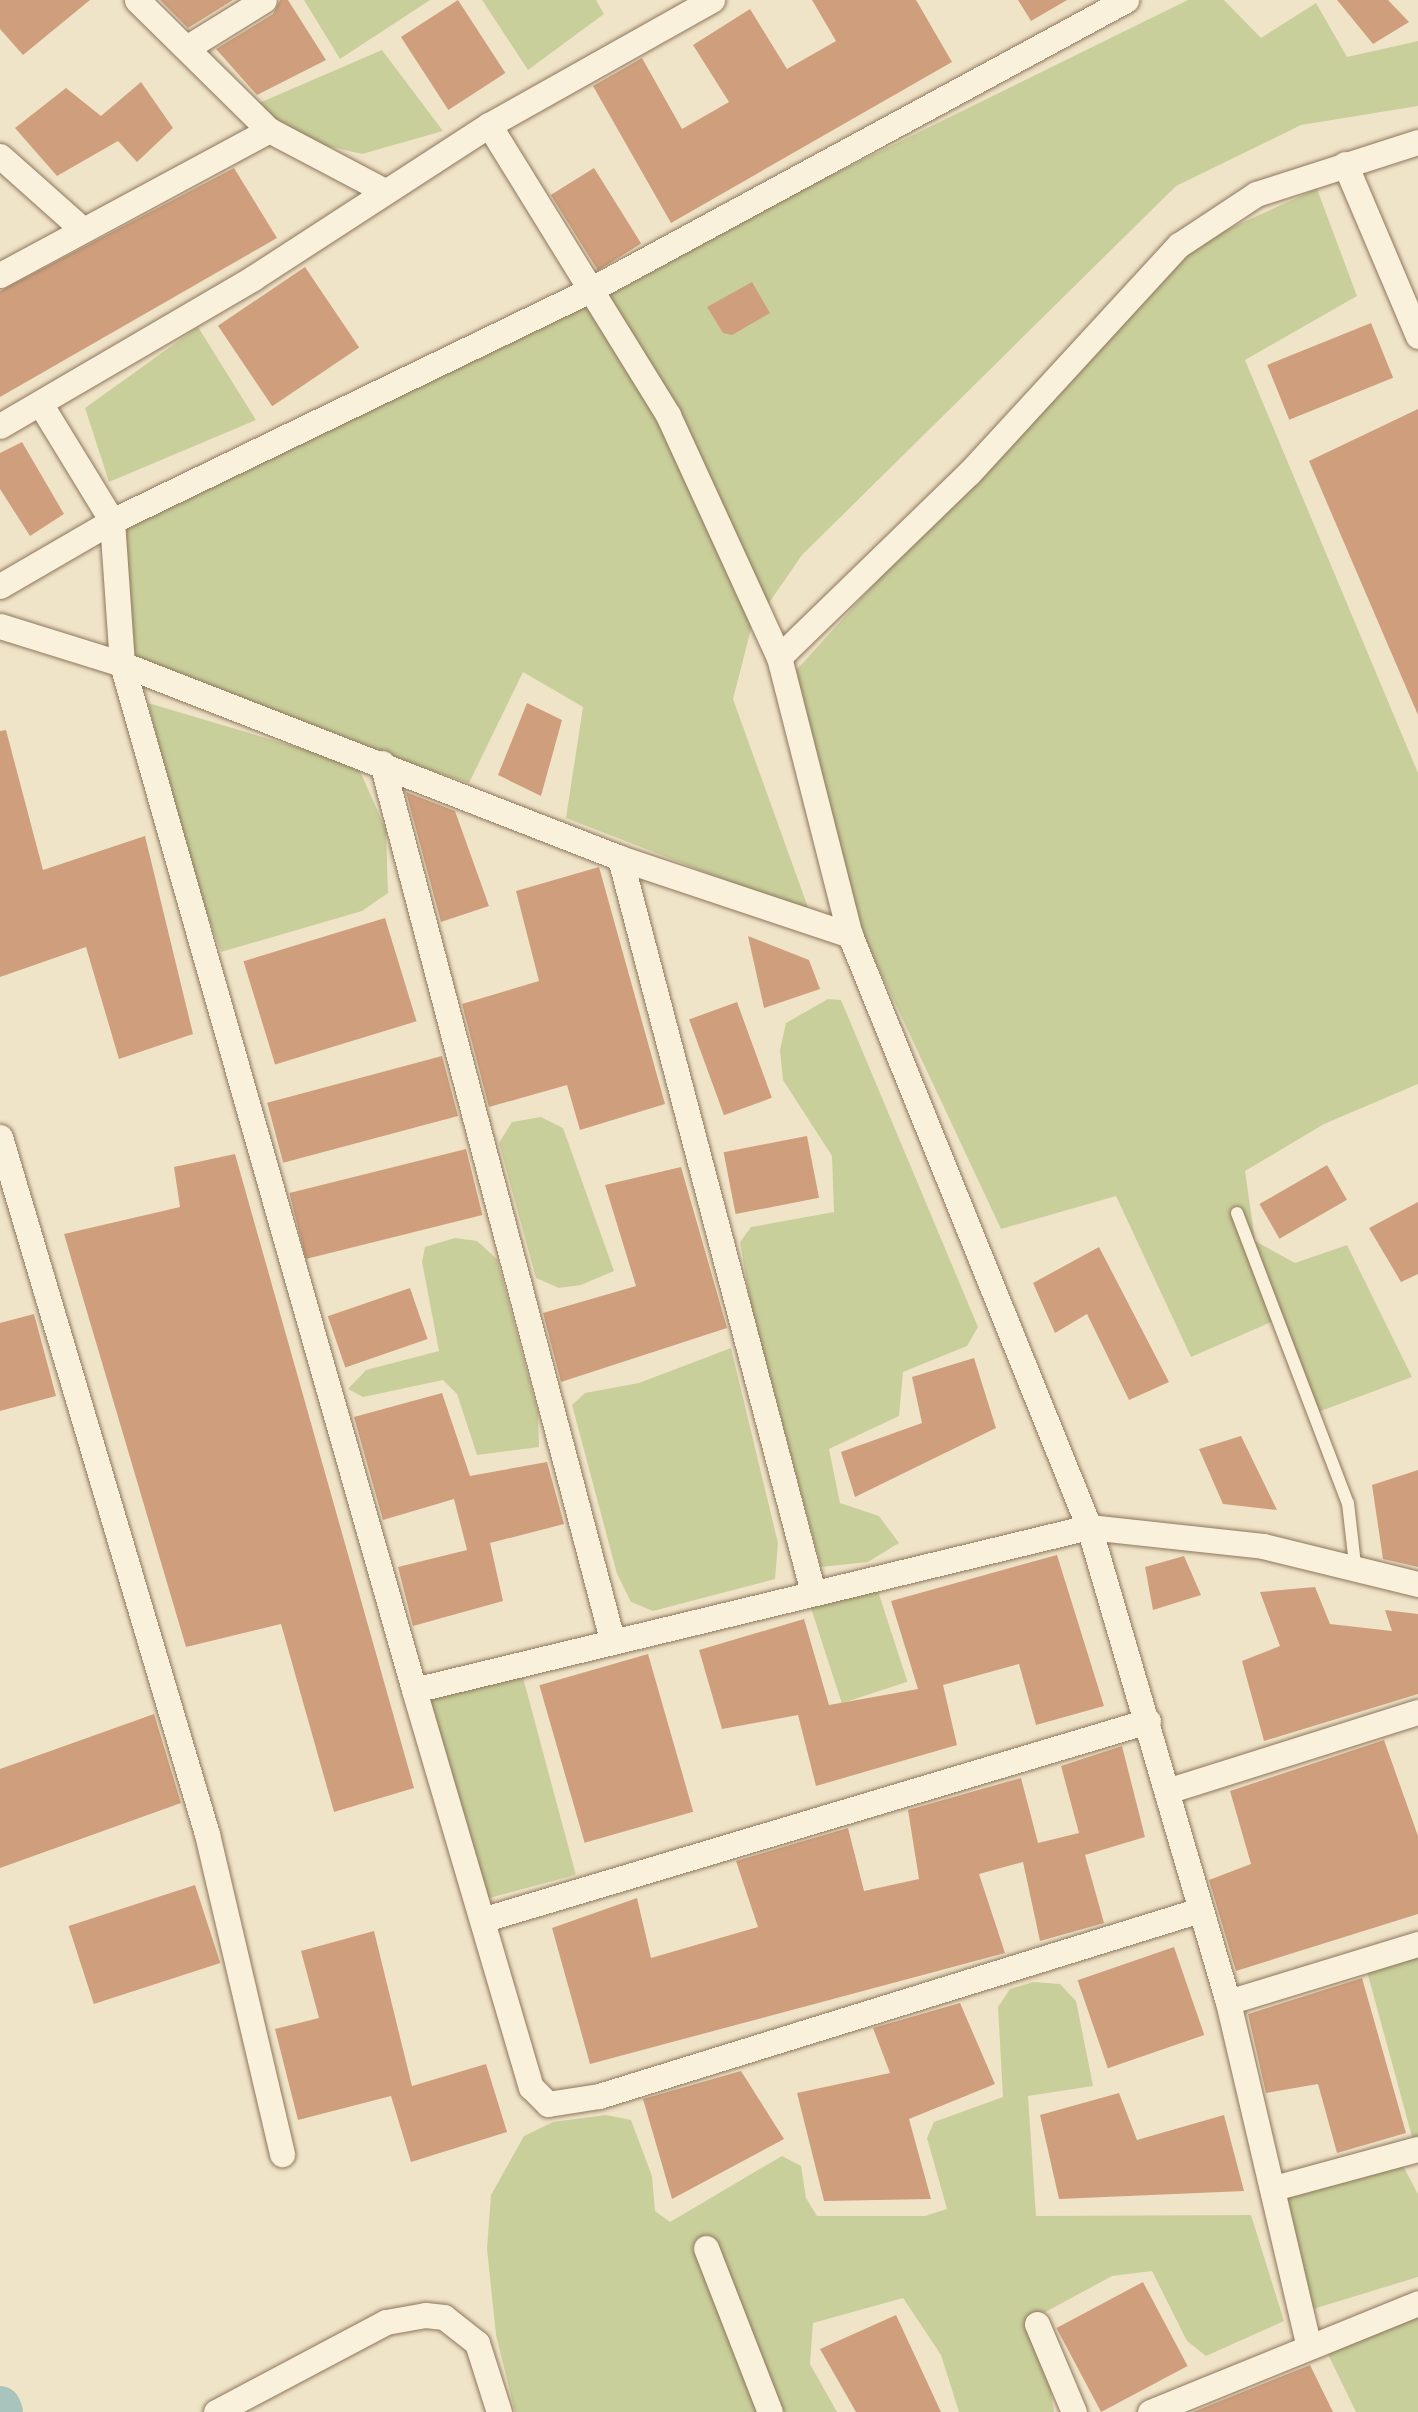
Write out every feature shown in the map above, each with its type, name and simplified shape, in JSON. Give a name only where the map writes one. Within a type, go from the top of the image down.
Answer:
[{"type":"street","points":[[137,0],[269,130],[383,190]]},
{"type":"street","points":[[188,47],[264,0]]},
{"type":"street","points":[[0,426],[253,278],[383,190],[489,125],[712,0]]},
{"type":"street","points":[[0,586],[112,521],[588,291],[1126,0]]},
{"type":"street","points":[[489,125],[686,448],[780,657],[850,935],[1089,1527],[1228,2002],[1309,2346]]},
{"type":"street","points":[[0,275],[269,130]]},
{"type":"street","points":[[780,657],[969,473],[1179,246],[1256,194],[1418,142]]},
{"type":"street","points":[[0,156],[82,228]]},
{"type":"street","points":[[1345,164],[1418,336]]},
{"type":"street","points":[[41,405],[112,521],[122,664],[414,1690],[485,1918],[531,2086],[538,2098],[560,2106],[1200,1910]]},
{"type":"street","points":[[0,626],[122,664],[620,858],[850,935]]},
{"type":"street","points":[[382,763],[612,1640]]},
{"type":"street","points":[[620,858],[812,1589]]},
{"type":"street","points":[[0,1137],[207,1834],[282,2154]]},
{"type":"street","points":[[414,1690],[812,1589],[1089,1527],[1354,1564],[1418,1584]]},
{"type":"street","points":[[1167,1791],[1418,1712]]},
{"type":"street","points":[[485,1918],[1148,1721]]},
{"type":"street","points":[[1228,2002],[1418,1944]]},
{"type":"street","points":[[1274,2188],[1418,2149]]},
{"type":"street","points":[[706,2248],[770,2412]]},
{"type":"street","points":[[1150,2412],[1418,2302]]},
{"type":"street","points":[[216,2412],[386,2322],[425,2315],[444,2318],[476,2343],[498,2412]]},
{"type":"street","points":[[1037,2324],[1074,2412]]},
{"type":"lane","points":[[1237,1213],[1348,1503],[1354,1564]]},
{"type":"green space","points":[[304,0],[430,0],[340,59]]},
{"type":"green space","points":[[482,0],[596,0],[604,14],[528,70]]},
{"type":"green space","points":[[1188,0],[1224,0],[1261,38],[1316,3],[1347,57],[1418,41],[1418,106],[1301,125],[1176,186],[802,555],[751,629],[733,699],[810,913],[566,818],[583,707],[523,672],[469,783],[134,671],[111,529]]},
{"type":"green space","points":[[382,50],[443,131],[362,154],[293,138],[250,107]]},
{"type":"green space","points":[[1317,189],[1357,296],[1245,360],[1418,773],[1418,1084],[1324,1124],[1245,1171],[1255,1241],[1295,1263],[1347,1245],[1412,1377],[1310,1415],[1276,1320],[1191,1357],[1116,1196],[1001,1229],[851,909],[790,677],[987,460],[1199,242]]},
{"type":"green space","points":[[198,327],[256,420],[109,482],[85,408]]},
{"type":"green space","points":[[148,703],[330,757],[360,771],[386,830],[388,893],[362,911],[221,952],[190,865]]},
{"type":"green space","points":[[828,999],[841,1000],[978,1327],[967,1346],[903,1372],[899,1416],[829,1449],[840,1503],[879,1516],[899,1543],[868,1562],[821,1567],[751,1307],[740,1242],[751,1227],[834,1212],[832,1156],[783,1080],[780,1050],[786,1023]]},
{"type":"green space","points":[[541,1117],[563,1128],[614,1271],[581,1285],[559,1288],[536,1278],[499,1143],[512,1122]]},
{"type":"green space","points":[[455,1238],[477,1241],[497,1259],[538,1414],[539,1447],[477,1455],[457,1394],[443,1380],[363,1397],[348,1389],[366,1370],[439,1351],[422,1262],[425,1247]]},
{"type":"green space","points":[[731,1348],[778,1543],[775,1579],[653,1611],[631,1602],[617,1574],[572,1405],[585,1393],[639,1383]]},
{"type":"green space","points":[[875,1582],[907,1682],[842,1703],[809,1603]]},
{"type":"green space","points":[[521,1670],[576,1875],[480,1900],[425,1696]]},
{"type":"green space","points":[[1418,1949],[1418,2142],[1414,2144],[1365,1964]]},
{"type":"green space","points":[[1033,1982],[1060,1984],[1076,2001],[1093,2086],[1028,2096],[1036,2216],[1251,2215],[1284,2321],[1206,2356],[1187,2341],[1152,2271],[1112,2276],[1040,2315],[1054,2412],[959,2412],[941,2355],[903,2298],[813,2323],[810,2364],[837,2412],[515,2412],[496,2335],[487,2249],[491,2195],[524,2136],[553,2122],[606,2115],[631,2120],[652,2176],[655,2211],[670,2222],[782,2156],[801,2166],[806,2198],[817,2216],[925,2216],[947,2209],[927,2138],[934,2122],[1003,2097],[998,2007],[1010,1989]]},
{"type":"green space","points":[[1402,2164],[1418,2194],[1418,2277],[1313,2309],[1273,2200]]},
{"type":"green space","points":[[1418,2306],[1418,2412],[1356,2412],[1322,2342]]},
{"type":"building","points":[[0,0],[90,0],[23,55],[0,29]]},
{"type":"building","points":[[160,0],[233,0],[188,28]]},
{"type":"building","points":[[280,0],[288,0],[326,60],[257,95],[216,49],[273,14]]},
{"type":"building","points":[[458,0],[505,73],[448,110],[401,37]]},
{"type":"building","points":[[812,0],[916,0],[952,62],[671,223],[593,86],[642,58],[682,129],[729,102],[693,45],[750,9],[787,69],[836,41]]},
{"type":"building","points":[[1018,0],[1067,0],[1031,21]]},
{"type":"building","points":[[1337,0],[1388,0],[1409,22],[1373,44]]},
{"type":"building","points":[[141,82],[173,128],[137,162],[118,141],[57,176],[15,128],[66,88],[101,116]]},
{"type":"building","points":[[234,168],[277,238],[0,397],[0,291]]},
{"type":"building","points":[[594,168],[641,243],[598,271],[551,195]]},
{"type":"building","points":[[305,267],[359,347],[272,406],[218,326]]},
{"type":"building","points":[[752,282],[770,313],[732,335],[723,333],[707,307]]},
{"type":"building","points":[[1371,323],[1393,378],[1289,420],[1267,365]]},
{"type":"building","points":[[1418,409],[1418,715],[1309,461]]},
{"type":"building","points":[[22,442],[64,514],[30,536],[0,489],[0,453]]},
{"type":"building","points":[[527,703],[562,720],[541,796],[498,775]]},
{"type":"building","points":[[6,730],[43,870],[145,836],[193,1034],[119,1059],[86,947],[0,977],[0,731]]},
{"type":"building","points":[[406,792],[455,811],[489,906],[441,922]]},
{"type":"building","points":[[599,867],[665,1104],[580,1130],[567,1085],[489,1107],[462,1004],[539,981],[516,891]]},
{"type":"building","points":[[385,918],[417,1021],[275,1065],[243,961]]},
{"type":"building","points":[[748,936],[809,960],[820,989],[764,1008]]},
{"type":"building","points":[[737,1002],[772,1098],[724,1115],[689,1019]]},
{"type":"building","points":[[442,1056],[458,1116],[283,1163],[267,1103]]},
{"type":"building","points":[[807,1136],[819,1198],[736,1214],[724,1152]]},
{"type":"building","points":[[466,1149],[482,1215],[306,1259],[289,1193]]},
{"type":"building","points":[[235,1154],[414,1788],[334,1812],[281,1624],[186,1647],[64,1234],[180,1207],[174,1167]]},
{"type":"building","points":[[1327,1165],[1347,1200],[1279,1239],[1259,1204]]},
{"type":"building","points":[[681,1167],[727,1328],[561,1382],[543,1313],[636,1286],[605,1185]]},
{"type":"building","points":[[1418,1202],[1418,1274],[1401,1282],[1369,1228]]},
{"type":"building","points":[[1099,1247],[1169,1382],[1129,1400],[1087,1314],[1055,1333],[1033,1283]]},
{"type":"building","points":[[410,1288],[428,1339],[345,1367],[328,1316]]},
{"type":"building","points":[[34,1314],[56,1396],[0,1411],[0,1323]]},
{"type":"building","points":[[974,1358],[996,1428],[855,1497],[841,1452],[922,1423],[912,1377]]},
{"type":"building","points":[[442,1393],[470,1476],[547,1462],[564,1524],[490,1543],[503,1601],[413,1626],[398,1567],[467,1550],[454,1499],[383,1520],[354,1417]]},
{"type":"building","points":[[1241,1436],[1277,1510],[1223,1504],[1199,1449]]},
{"type":"building","points":[[1418,1470],[1418,1567],[1383,1559],[1372,1485]]},
{"type":"building","points":[[1057,1555],[1104,1706],[1036,1725],[1019,1664],[943,1685],[957,1745],[816,1786],[798,1715],[722,1729],[699,1650],[804,1619],[829,1705],[918,1689],[891,1601]]},
{"type":"building","points":[[1184,1556],[1201,1595],[1153,1610],[1145,1567]]},
{"type":"building","points":[[1315,1587],[1330,1624],[1392,1631],[1385,1610],[1418,1614],[1418,1694],[1264,1741],[1242,1661],[1280,1646],[1260,1592]]},
{"type":"building","points":[[648,1654],[693,1812],[585,1843],[539,1685]]},
{"type":"building","points":[[154,1714],[181,1803],[0,1868],[0,1769]]},
{"type":"building","points":[[1384,1740],[1418,1836],[1418,1914],[1236,1971],[1209,1880],[1251,1864],[1230,1791]]},
{"type":"building","points":[[1122,1746],[1145,1837],[1085,1855],[1104,1923],[1040,1941],[1023,1862],[979,1874],[1005,1953],[590,2064],[552,1928],[637,1898],[651,1958],[758,1927],[736,1861],[848,1828],[864,1891],[919,1879],[908,1810],[1021,1778],[1038,1843],[1079,1833],[1061,1766]]},
{"type":"building","points":[[195,1885],[220,1963],[94,2004],[69,1926]]},
{"type":"building","points":[[374,1931],[412,2086],[486,2064],[507,2132],[411,2162],[391,2096],[298,2120],[275,2029],[319,2018],[301,1951]]},
{"type":"building","points":[[1174,1947],[1204,2035],[1108,2068],[1078,1980]]},
{"type":"building","points":[[1362,1978],[1406,2133],[1337,2153],[1318,2084],[1266,2093],[1248,2014]]},
{"type":"building","points":[[960,2003],[995,2084],[909,2119],[931,2199],[824,2201],[797,2093],[890,2073],[873,2028]]},
{"type":"building","points":[[741,2071],[784,2139],[672,2199],[643,2099]]},
{"type":"building","points":[[1119,2093],[1137,2140],[1224,2115],[1244,2191],[1059,2199],[1040,2115]]},
{"type":"building","points":[[1143,2282],[1188,2366],[1101,2412],[1056,2328]]},
{"type":"building","points":[[896,2315],[941,2412],[856,2412],[820,2349]]},
{"type":"building","points":[[1310,2365],[1333,2412],[1193,2412]]},
{"type":"waterway","points":[[0,2407],[2,2412]]}]
